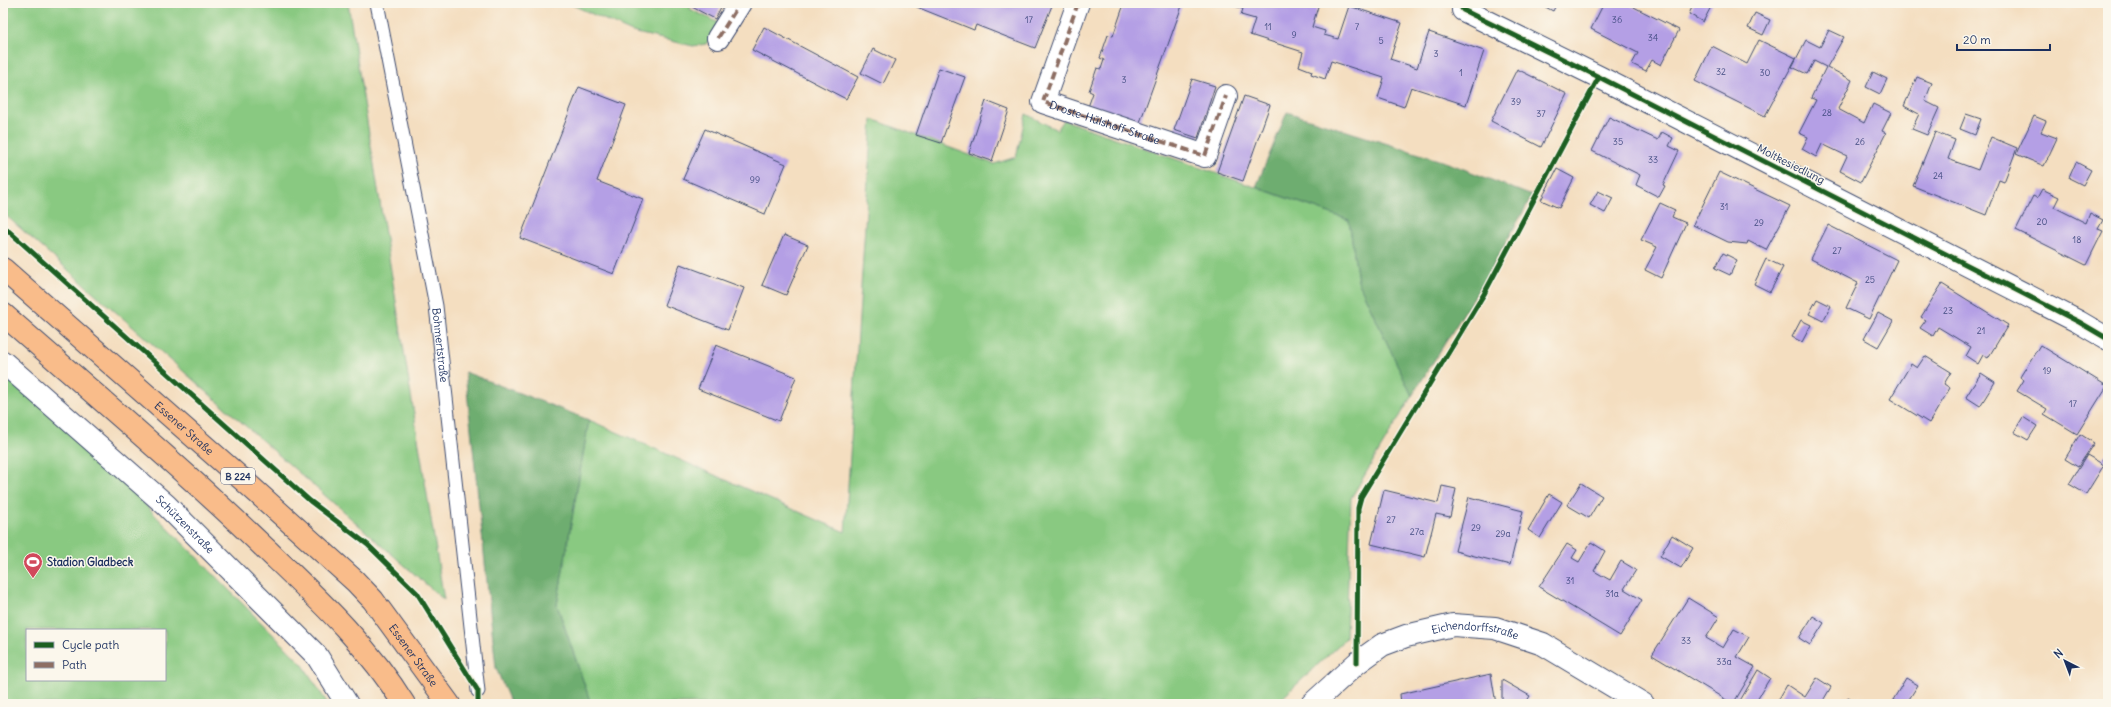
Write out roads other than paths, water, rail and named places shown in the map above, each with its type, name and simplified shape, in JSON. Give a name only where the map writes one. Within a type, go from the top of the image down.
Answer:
[{"type":"main road","name":"Essener Straße","points":[[3,269],[355,581],[373,600],[449,704]]},
{"type":"main road","points":[[3,314],[228,512],[318,598],[359,642],[404,704]]},
{"type":"street","points":[[718,38],[740,3]]},
{"type":"street","name":"Droste-Hülshoff-Straße","points":[[1078,3],[1043,102],[1205,156],[1226,96]]},
{"type":"street","name":"Moltkesiedlung","points":[[1463,10],[1606,81],[2079,322],[2108,339]]},
{"type":"street","name":"Schützenstraße","points":[[3,362],[166,505],[316,656],[347,704]]},
{"type":"street","name":"Eichendorffstraße","points":[[1312,704],[1357,663],[1382,645],[1406,636],[1453,625],[1495,628],[1543,644],[1643,704]]},
{"type":"lane","name":"Bohmertstraße","points":[[377,3],[436,306],[478,691]]},
{"type":"place","name":"Stadion Gladbeck","points":[[33,579]]}]
